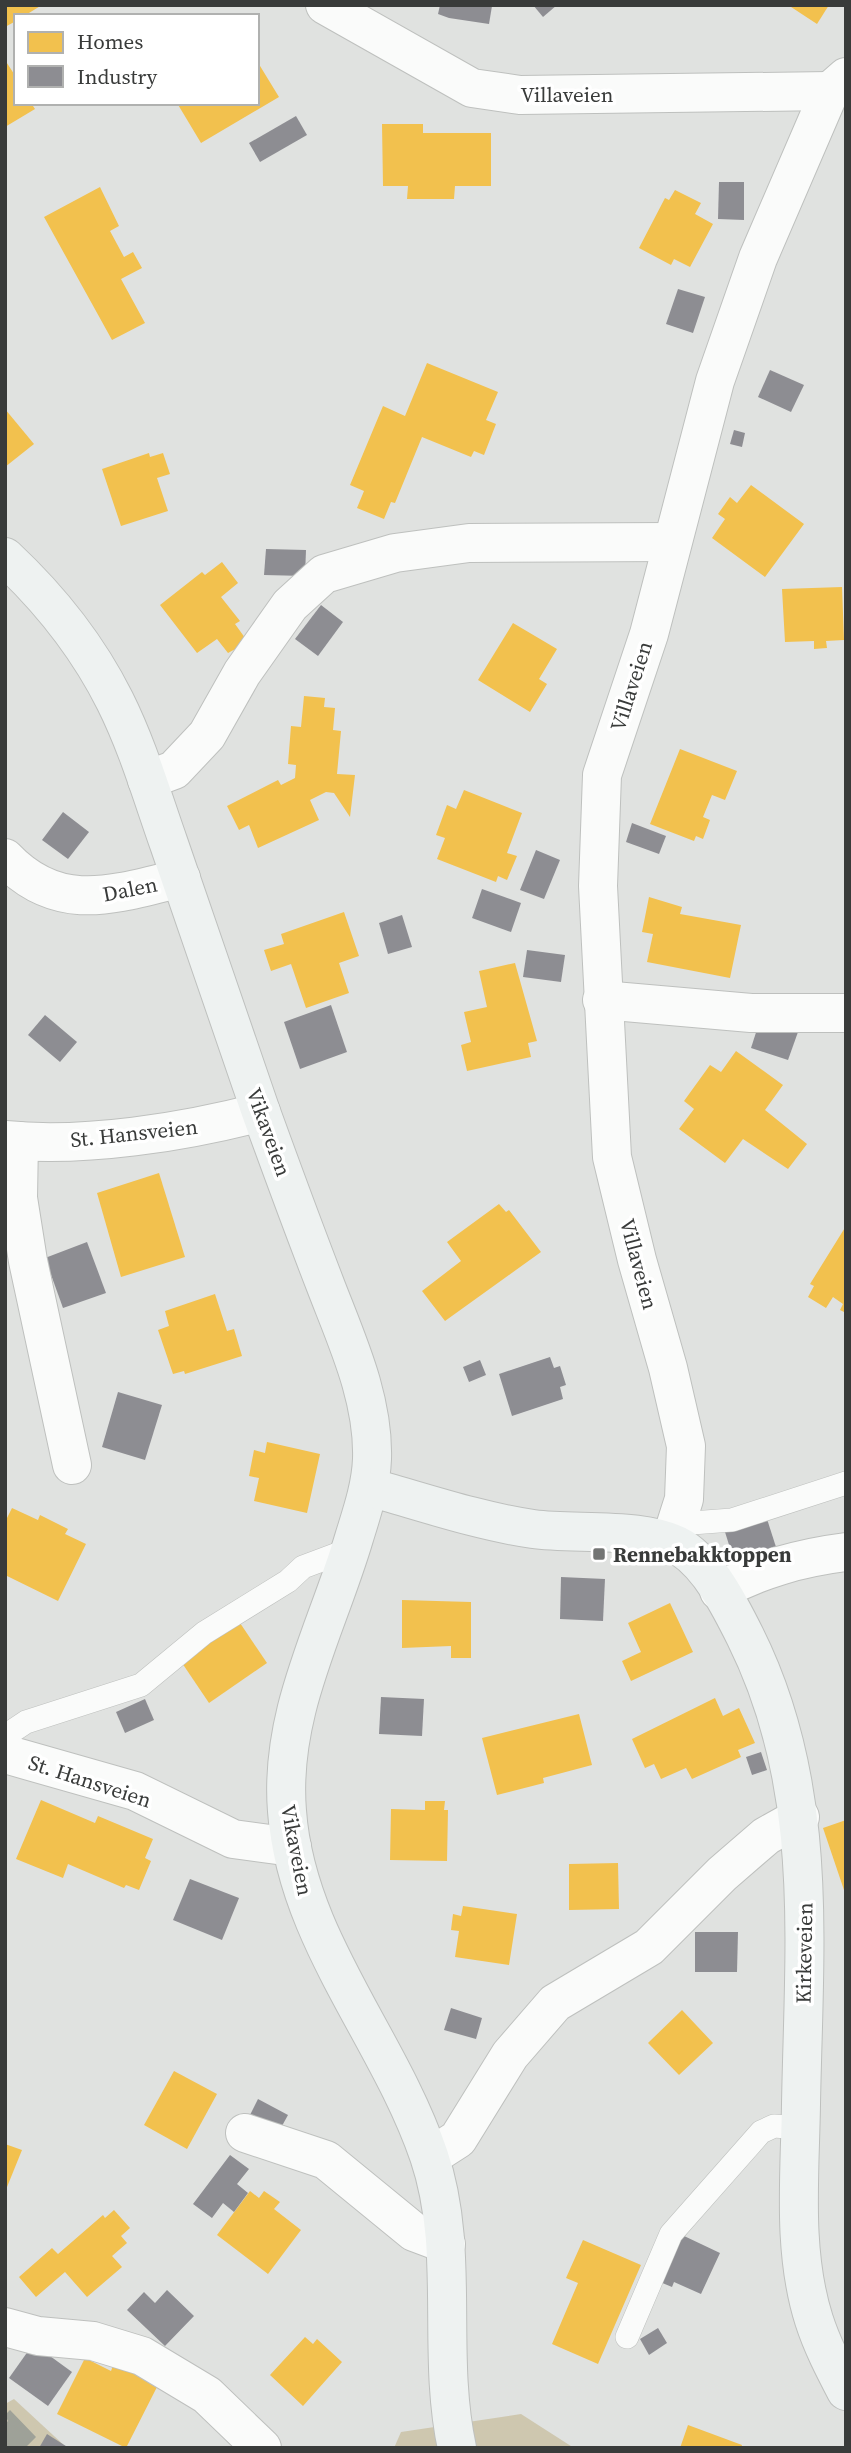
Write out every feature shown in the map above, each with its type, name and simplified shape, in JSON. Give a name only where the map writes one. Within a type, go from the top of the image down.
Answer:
[{"type":"main road","name":"Vikaveien","points":[[5,557],[41,591],[72,627],[94,661],[131,735],[261,1112],[363,1391],[372,1454],[369,1487],[351,1549],[304,1675],[290,1735],[286,1791],[292,1847],[306,1902],[333,1961],[404,2093],[430,2157],[440,2196],[446,2244],[446,2342],[451,2419],[457,2448]]},
{"type":"main road","points":[[369,1487],[533,1529],[648,1537],[674,1534]]},
{"type":"main road","name":"Kirkeveien","points":[[674,1534],[683,1549],[701,1566],[719,1591],[764,1678],[775,1710],[800,1817],[806,1880],[800,2239],[805,2282],[822,2342],[846,2391]]},
{"type":"street","name":"Villaveien","points":[[325,5],[472,88],[520,95],[838,84],[758,258],[719,369],[649,634],[602,775],[598,886],[612,1157],[636,1260],[668,1368],[686,1446],[684,1499],[674,1534]]},
{"type":"street","points":[[147,780],[174,770],[207,735],[242,673],[290,605],[324,574],[395,553],[469,544],[672,541]]},
{"type":"street","name":"Dalen","points":[[5,858],[54,893],[104,896],[181,878]]},
{"type":"street","points":[[602,1000],[751,1013],[846,1013]]},
{"type":"street","name":"St. Hansveien","points":[[12,1141],[84,1141],[214,1124],[261,1112]]},
{"type":"street","points":[[12,1141],[28,1261],[72,1465]]},
{"type":"street","points":[[719,1591],[757,1571],[806,1558],[846,1552]]},
{"type":"street","name":"St. Hansveien","points":[[5,1754],[135,1791],[233,1839],[292,1847]]},
{"type":"street","points":[[430,2157],[458,2139],[510,2055],[555,2003],[649,1947],[722,1874],[766,1836],[800,1817]]},
{"type":"street","points":[[245,2133],[326,2160],[414,2232],[446,2244]]},
{"type":"street","points":[[5,2327],[38,2336],[93,2341],[142,2356],[207,2395],[262,2448]]},
{"type":"lane","points":[[674,1534],[732,1520],[846,1483]]},
{"type":"lane","points":[[5,1736],[26,1722],[141,1685],[204,1633],[288,1581],[303,1567],[351,1549]]},
{"type":"lane","points":[[627,2337],[671,2234],[761,2132],[774,2126],[801,2128]]},
{"type":"shaded area","points":[[14,2399],[67,2448],[5,2448],[5,2404]]},
{"type":"shaded area","points":[[521,2414],[574,2448],[394,2448],[401,2432]]},
{"type":"building: Homes","points":[[5,5],[42,5],[27,14],[14,14],[14,22],[5,27]]},
{"type":"building: Homes","points":[[788,5],[829,5],[817,24]]},
{"type":"building: Homes","points":[[5,60],[14,74],[14,105],[32,105],[35,109],[5,127]]},
{"type":"building: Homes","points":[[259,64],[279,97],[201,143],[178,105],[259,105]]},
{"type":"building: Homes","points":[[382,124],[423,124],[423,133],[491,133],[491,186],[455,186],[454,199],[407,199],[408,186],[383,186]]},
{"type":"building: Homes","points":[[100,187],[119,226],[110,231],[124,257],[133,252],[142,268],[121,279],[145,323],[112,340],[44,217]]},
{"type":"building: Homes","points":[[675,190],[701,203],[695,214],[713,224],[690,267],[674,259],[671,265],[639,248],[665,198],[669,200]]},
{"type":"building: Homes","points":[[427,363],[498,392],[486,420],[496,424],[484,455],[474,451],[471,457],[422,437],[395,503],[391,502],[384,519],[357,508],[364,491],[350,485],[383,406],[405,416]]},
{"type":"building: Homes","points":[[5,409],[34,444],[5,467]]},
{"type":"building: Homes","points":[[149,453],[150,457],[163,453],[170,474],[157,478],[168,511],[121,526],[102,469]]},
{"type":"building: Homes","points":[[751,485],[804,524],[765,577],[712,538],[725,519],[718,514],[730,497],[737,503]]},
{"type":"building: Homes","points":[[222,562],[238,583],[221,597],[240,621],[235,624],[248,642],[228,653],[217,639],[197,653],[160,605],[202,572],[205,575]]},
{"type":"building: Homes","points":[[842,587],[844,640],[826,641],[827,648],[814,649],[814,641],[785,642],[782,589]]},
{"type":"building: Homes","points":[[513,623],[557,649],[539,679],[547,684],[530,712],[478,680]]},
{"type":"building: Homes","points":[[304,696],[325,698],[324,707],[335,708],[333,730],[341,731],[337,774],[355,775],[350,817],[334,793],[326,792],[310,800],[319,820],[258,848],[249,825],[239,830],[227,806],[278,780],[281,785],[295,778],[296,765],[288,764],[291,726],[301,727]]},
{"type":"building: Homes","points":[[680,749],[737,771],[725,800],[712,795],[703,817],[710,820],[703,839],[696,836],[694,841],[650,824]]},
{"type":"building: Homes","points":[[464,790],[522,813],[507,853],[517,856],[507,880],[498,876],[496,882],[437,859],[445,838],[436,835],[447,805],[456,809]]},
{"type":"building: Homes","points":[[649,897],[682,907],[680,914],[741,925],[730,978],[647,962],[653,934],[642,932]]},
{"type":"building: Homes","points":[[344,912],[359,956],[339,963],[349,993],[306,1008],[291,964],[271,971],[264,950],[284,944],[281,934]]},
{"type":"building: Homes","points":[[515,963],[537,1041],[528,1043],[531,1057],[467,1071],[461,1045],[471,1042],[464,1012],[487,1007],[479,971]]},
{"type":"building: Homes","points":[[736,1051],[783,1085],[765,1110],[807,1144],[788,1169],[743,1139],[725,1163],[679,1129],[694,1109],[684,1101],[710,1065],[721,1072]]},
{"type":"building: Homes","points":[[159,1173],[185,1257],[121,1277],[97,1193]]},
{"type":"building: Homes","points":[[499,1204],[506,1212],[509,1210],[541,1252],[445,1321],[422,1291],[461,1261],[447,1242]]},
{"type":"building: Homes","points":[[846,1226],[846,1313],[840,1310],[843,1304],[833,1297],[826,1308],[808,1297],[814,1286],[810,1284]]},
{"type":"building: Homes","points":[[215,1294],[227,1331],[234,1329],[242,1356],[185,1374],[184,1371],[173,1374],[158,1330],[169,1326],[165,1311]]},
{"type":"building: Homes","points":[[267,1442],[320,1454],[307,1513],[254,1501],[259,1478],[249,1476],[254,1450],[265,1453]]},
{"type":"building: Homes","points":[[12,1508],[38,1520],[40,1515],[68,1529],[65,1534],[86,1544],[58,1601],[5,1575],[5,1522]]},
{"type":"building: Homes","points":[[402,1600],[471,1602],[471,1658],[451,1658],[451,1646],[402,1648]]},
{"type":"building: Homes","points":[[670,1603],[693,1652],[631,1681],[622,1661],[641,1652],[628,1623]]},
{"type":"building: Homes","points":[[236,1617],[267,1663],[209,1703],[178,1657]]},
{"type":"building: Homes","points":[[715,1698],[723,1716],[739,1708],[755,1743],[738,1750],[741,1757],[692,1779],[686,1768],[661,1779],[654,1764],[645,1768],[632,1739]]},
{"type":"building: Homes","points":[[579,1714],[592,1765],[543,1778],[544,1783],[497,1795],[482,1738]]},
{"type":"building: Homes","points":[[41,1800],[95,1823],[98,1816],[153,1839],[145,1858],[151,1861],[139,1890],[126,1885],[124,1888],[68,1864],[63,1878],[16,1859]]},
{"type":"building: Homes","points":[[425,1801],[445,1801],[444,1810],[448,1810],[447,1861],[390,1860],[391,1809],[425,1810]]},
{"type":"building: Homes","points":[[846,1820],[846,1893],[845,1893],[823,1828]]},
{"type":"building: Homes","points":[[618,1863],[619,1909],[569,1910],[569,1864]]},
{"type":"building: Homes","points":[[463,1906],[517,1914],[509,1965],[455,1957],[459,1931],[451,1930],[453,1914],[461,1916]]},
{"type":"building: Homes","points":[[682,2010],[713,2043],[679,2075],[648,2043]]},
{"type":"building: Homes","points":[[174,2071],[217,2094],[187,2149],[144,2125]]},
{"type":"building: Homes","points":[[5,2144],[22,2150],[5,2192]]},
{"type":"building: Homes","points":[[250,2191],[259,2198],[264,2191],[280,2202],[274,2209],[301,2230],[268,2274],[217,2235]]},
{"type":"building: Homes","points":[[114,2210],[130,2228],[121,2236],[127,2243],[112,2256],[122,2267],[87,2297],[65,2272],[36,2297],[19,2277],[52,2248],[58,2254],[103,2215],[105,2218]]},
{"type":"building: Homes","points":[[583,2240],[641,2265],[598,2364],[552,2344],[578,2283],[566,2278]]},
{"type":"building: Homes","points":[[305,2337],[313,2344],[317,2339],[342,2362],[303,2406],[270,2375]]},
{"type":"building: Homes","points":[[85,2358],[111,2371],[114,2363],[158,2385],[126,2448],[57,2414]]},
{"type":"building: Homes","points":[[688,2425],[742,2445],[741,2448],[680,2448]]},
{"type":"building: Industry","points":[[440,5],[492,6],[489,24],[438,14]]},
{"type":"building: Industry","points":[[533,5],[557,5],[543,17]]},
{"type":"building: Industry","points":[[296,116],[307,135],[260,162],[249,143]]},
{"type":"building: Industry","points":[[719,182],[744,182],[744,220],[718,219]]},
{"type":"building: Industry","points":[[678,289],[705,297],[693,333],[666,324]]},
{"type":"building: Industry","points":[[770,370],[804,385],[791,412],[758,397]]},
{"type":"building: Industry","points":[[734,430],[745,433],[742,447],[730,444]]},
{"type":"building: Industry","points":[[266,549],[306,550],[305,576],[264,575]]},
{"type":"building: Industry","points":[[321,605],[343,622],[318,656],[295,639]]},
{"type":"building: Industry","points":[[63,812],[89,832],[68,859],[42,840]]},
{"type":"building: Industry","points":[[632,823],[666,836],[659,854],[626,842]]},
{"type":"building: Industry","points":[[536,850],[560,860],[544,899],[520,890]]},
{"type":"building: Industry","points":[[482,889],[521,903],[511,932],[472,918]]},
{"type":"building: Industry","points":[[402,915],[412,947],[388,954],[379,923]]},
{"type":"building: Industry","points":[[527,950],[565,955],[561,982],[523,977]]},
{"type":"building: Industry","points":[[331,1005],[347,1052],[300,1069],[284,1022]]},
{"type":"building: Industry","points":[[45,1015],[77,1042],[60,1062],[28,1035]]},
{"type":"building: Industry","points":[[760,1020],[798,1032],[788,1060],[751,1048]]},
{"type":"building: Industry","points":[[87,1242],[106,1293],[63,1308],[45,1258]]},
{"type":"building: Industry","points":[[550,1357],[554,1368],[560,1366],[566,1385],[560,1387],[563,1399],[512,1416],[499,1374]]},
{"type":"building: Industry","points":[[480,1360],[486,1375],[469,1382],[463,1367]]},
{"type":"building: Industry","points":[[118,1392],[162,1405],[145,1460],[102,1447]]},
{"type":"building: Industry","points":[[767,1519],[776,1547],[734,1561],[725,1532]]},
{"type":"building: Industry","points":[[561,1577],[605,1579],[603,1621],[560,1619]]},
{"type":"building: Industry","points":[[381,1697],[424,1699],[422,1736],[379,1734]]},
{"type":"building: Industry","points":[[145,1699],[154,1720],[125,1733],[116,1712]]},
{"type":"building: Industry","points":[[761,1752],[767,1770],[752,1775],[746,1757]]},
{"type":"building: Industry","points":[[190,1879],[239,1898],[222,1940],[173,1920]]},
{"type":"building: Industry","points":[[695,1932],[738,1932],[737,1972],[695,1972]]},
{"type":"building: Industry","points":[[451,2008],[482,2018],[476,2039],[444,2030]]},
{"type":"building: Industry","points":[[258,2099],[288,2115],[277,2135],[248,2119]]},
{"type":"building: Industry","points":[[230,2155],[249,2169],[237,2184],[248,2193],[234,2212],[223,2203],[212,2218],[193,2204]]},
{"type":"building: Industry","points":[[682,2235],[720,2253],[701,2294],[674,2282],[672,2287],[660,2282]]},
{"type":"building: Industry","points":[[167,2290],[194,2316],[165,2346],[127,2310],[144,2292],[155,2303]]},
{"type":"building: Industry","points":[[658,2328],[667,2343],[649,2355],[640,2339]]},
{"type":"building: Industry","points":[[31,2347],[39,2348],[72,2372],[48,2406],[9,2378]]},
{"type":"building: Industry","points":[[47,2434],[69,2448],[39,2448]]},
{"type":"building: Other","points":[[10,2410],[36,2437],[25,2448],[9,2448],[5,2444],[5,2424],[8,2421],[5,2415]]},
{"type":"place","name":"Rennebakktoppen","points":[[599,1554]]}]
